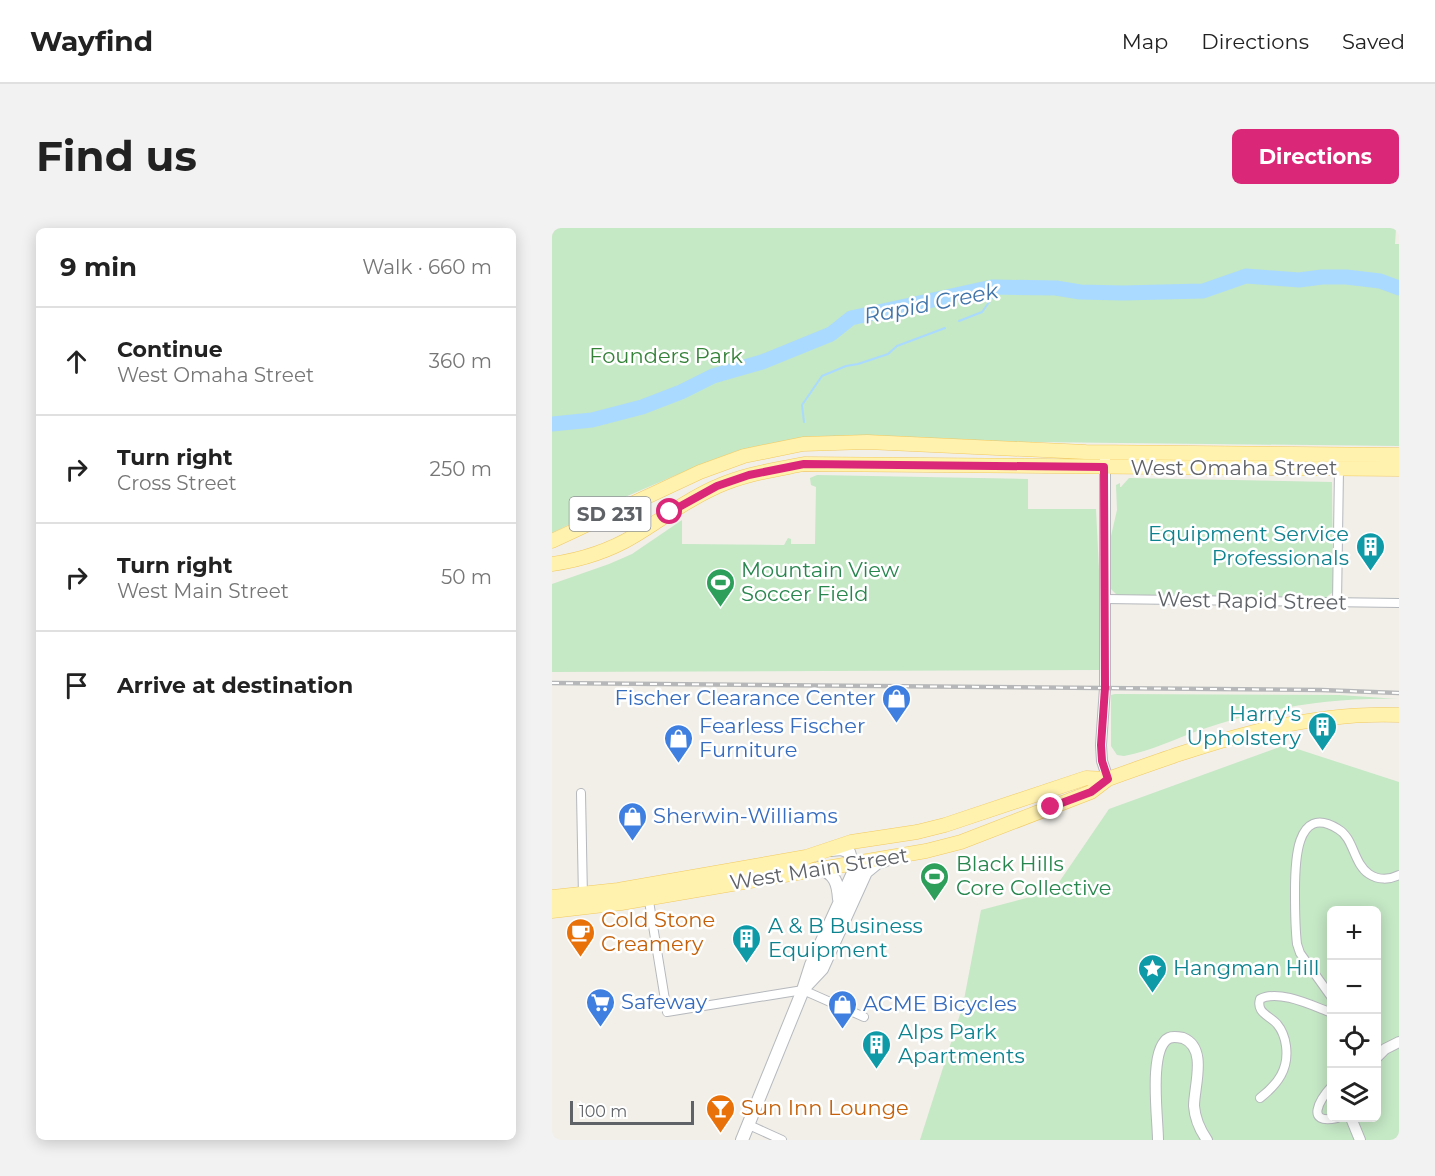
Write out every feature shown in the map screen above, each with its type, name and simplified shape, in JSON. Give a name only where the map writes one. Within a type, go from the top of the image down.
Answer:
[{"type":"main road","name":"West Omaha Street","points":[[552,541],[700,472],[744,456],[803,444],[867,442],[1105,453],[1399,456]]},
{"type":"main road","name":"West Omaha Street","points":[[552,564],[591,556],[632,538],[691,499],[717,486],[749,475],[804,464],[1399,469]]},
{"type":"main road","points":[[552,550],[575,542],[668,488]]},
{"type":"main road","points":[[552,569],[572,561]]},
{"type":"main road","name":"West Main Street","points":[[552,911],[583,901],[855,864],[961,842],[1091,792],[1108,779],[1237,735],[1293,722],[1337,717],[1399,715]]},
{"type":"main road","name":"West Main Street","points":[[647,892],[794,860],[851,842],[945,825],[1086,778],[1108,779]]},
{"type":"main road","points":[[742,1140],[811,965],[855,864],[866,852],[880,846],[962,828],[1017,807],[1040,792]]},
{"type":"main road","points":[[827,851],[845,850],[851,855],[855,864],[855,876],[835,925],[834,942]]},
{"type":"main road","points":[[803,990],[822,969],[866,872],[877,863],[893,857]]},
{"type":"main road","points":[[819,868],[835,878],[839,901]]},
{"type":"main road","name":"West Main Street","points":[[552,897],[583,901]]},
{"type":"street","points":[[1105,453],[1105,688],[1101,745],[1102,761],[1108,779]]},
{"type":"street","points":[[1337,603],[1339,469]]},
{"type":"street","name":"West Rapid Street","points":[[1105,599],[1399,603]]},
{"type":"street","points":[[581,793],[583,901]]},
{"type":"street","points":[[1327,991],[1299,953],[1297,944],[1295,863],[1305,831],[1316,823],[1337,828],[1348,839],[1359,863],[1369,874],[1383,879],[1399,874]]},
{"type":"street","points":[[647,892],[667,1012],[803,990],[864,1017]]},
{"type":"street","points":[[1260,1098],[1279,1080],[1287,1058],[1282,1032],[1274,1021],[1263,1013],[1260,1008],[1260,999],[1271,997],[1304,1001],[1327,1011]]},
{"type":"street","points":[[1158,1140],[1157,1058],[1161,1046],[1168,1039],[1175,1037],[1187,1041],[1196,1054],[1198,1070],[1195,1115],[1207,1140]]},
{"type":"street","points":[[1381,1054],[1399,1042]]},
{"type":"street","points":[[1327,1092],[1322,1097],[1317,1111],[1319,1116],[1327,1119]]},
{"type":"street","points":[[1353,1122],[1360,1140]]},
{"type":"street","points":[[748,1125],[782,1140]]},
{"type":"green space","name":"Founders Park","points":[[552,228],[1396,228],[1395,244],[1399,244],[1399,446],[936,441],[778,442],[737,451],[702,464],[625,497],[552,533]]},
{"type":"green space","points":[[817,475],[1028,479],[1028,509],[1096,509],[1101,670],[552,672],[552,584],[632,554],[682,520],[682,544],[784,545],[788,538],[791,539],[791,544],[815,544],[816,487],[811,485],[810,478]]},
{"type":"green space","points":[[1129,478],[1332,482],[1333,592],[1325,598],[1117,595],[1111,589],[1111,536],[1117,510],[1116,485],[1120,483],[1121,487]]},
{"type":"green space","points":[[1111,695],[1339,695],[1399,699],[1324,702],[1275,710],[1203,729],[1154,748],[1124,756],[1117,755],[1111,746]]},
{"type":"green space","points":[[1285,745],[1399,782],[1399,1140],[920,1140],[963,1005],[981,910],[1053,891],[1109,809]]},
{"type":"waterway","name":"Rapid Creek","points":[[552,424],[592,420],[642,407],[681,392],[713,376],[762,362],[831,334],[851,318],[992,287],[1056,288],[1080,292],[1123,293],[1203,291],[1246,276],[1299,280],[1346,277],[1380,281],[1399,288]]},
{"type":"waterway","points":[[959,321],[982,312],[1000,287]]},
{"type":"waterway","points":[[804,422],[802,405],[822,376],[846,366],[888,354],[897,346],[945,328]]},
{"type":"railway","points":[[552,683],[1321,690],[1399,693]]},
{"type":"place","name":"Equipment Service Professionals","points":[[1370,572]]},
{"type":"place","name":"Mountain View Soccer Field","points":[[720,608]]},
{"type":"place","name":"Fischer Clearance Center","points":[[897,724]]},
{"type":"place","name":"Harry's Upholstery","points":[[1322,752]]},
{"type":"place","name":"Fearless Fischer Furniture","points":[[678,764]]},
{"type":"place","name":"Sherwin-Williams","points":[[632,842]]},
{"type":"place","name":"Black Hills Core Collective","points":[[935,902]]},
{"type":"place","name":"Cold Stone Creamery","points":[[580,958]]},
{"type":"place","name":"A & B Business Equipment","points":[[747,964]]},
{"type":"place","name":"Hangman Hill","points":[[1152,994]]},
{"type":"place","name":"Safeway","points":[[600,1028]]},
{"type":"place","name":"ACME Bicycles","points":[[842,1030]]},
{"type":"place","name":"Alps Park Apartments","points":[[877,1070]]},
{"type":"place","name":"Sun Inn Lounge","points":[[720,1134]]},
{"type":"route","points":[[670,512],[717,486],[749,475],[804,464],[1104,467],[1105,688],[1101,745],[1102,761],[1108,779],[1091,792],[1051,807]]}]
